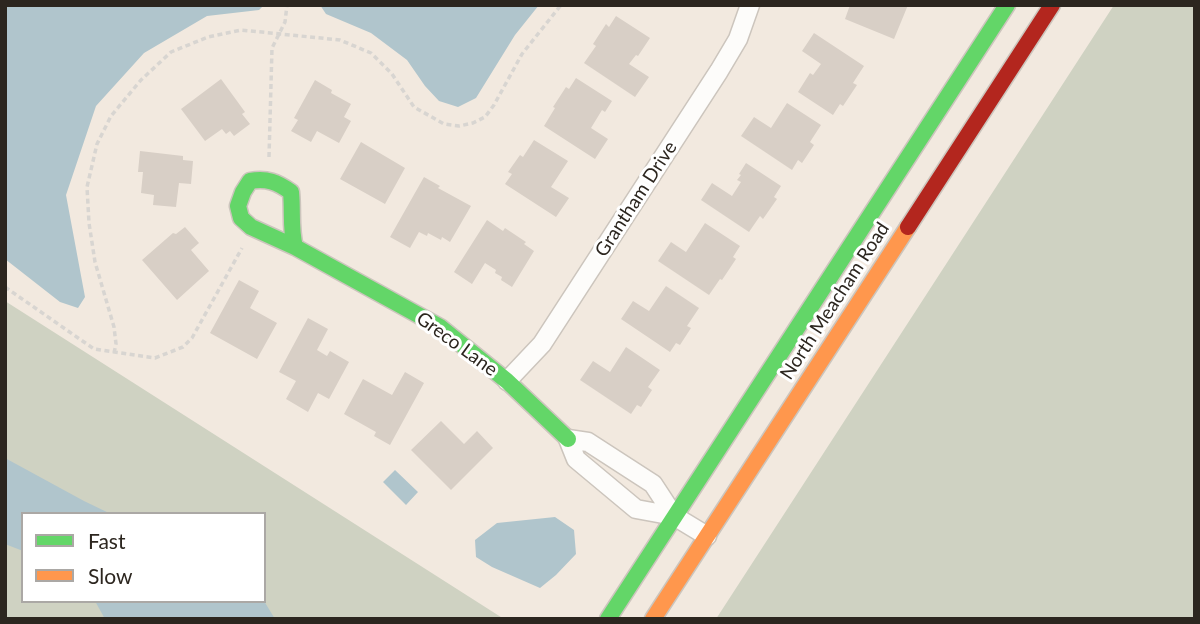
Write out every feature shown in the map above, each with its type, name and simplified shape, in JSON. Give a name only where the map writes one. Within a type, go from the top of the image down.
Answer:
[{"type":"main road","name":"North Meacham Road","points":[[608,619],[1007,5]]},
{"type":"main road","name":"North Meacham Road","points":[[653,619],[1052,5]]},
{"type":"main road","name":"Greco Lane","points":[[295,247],[291,230],[291,192],[279,182],[264,178],[250,181],[238,206],[240,218],[251,227],[295,247],[440,327],[507,381],[568,439]]},
{"type":"street","name":"Grantham Drive","points":[[507,381],[542,344],[719,71],[738,39],[751,6]]},
{"type":"street","name":"Greco Lane","points":[[568,439],[588,442],[653,484],[674,516]]},
{"type":"street","name":"Greco Lane","points":[[568,439],[576,459],[636,509],[674,516]]},
{"type":"street","points":[[674,516],[707,536]]},
{"type":"path","points":[[269,157],[272,48],[285,22],[287,5]]},
{"type":"path","points":[[114,353],[114,327],[95,262],[87,187],[97,144],[111,116],[141,80],[171,52],[208,37],[241,30],[340,40],[371,53],[392,74],[414,107],[444,124],[459,126],[485,117],[522,54],[561,5]]},
{"type":"path","points":[[5,287],[94,349],[155,358],[183,347],[192,338],[243,247]]},
{"type":"green space","points":[[1114,5],[1195,5],[1195,619],[716,619]]},
{"type":"green space","points":[[5,301],[504,619],[5,619]]},
{"type":"water","points":[[5,5],[264,5],[259,10],[207,16],[144,53],[96,106],[66,195],[85,297],[78,308],[60,302],[5,259]]},
{"type":"water","points":[[320,5],[539,5],[515,35],[476,98],[458,107],[439,101],[407,60],[371,33],[326,14]]},
{"type":"water","points":[[5,458],[107,512],[21,512],[21,550],[5,544]]},
{"type":"water","points":[[395,470],[418,492],[406,505],[383,482]]},
{"type":"water","points":[[555,517],[574,530],[576,554],[540,588],[476,557],[475,540],[497,523]]},
{"type":"water","points":[[96,603],[265,603],[275,619],[105,619]]},
{"type":"building","points":[[850,5],[908,5],[894,39],[845,19]]},
{"type":"building","points":[[616,16],[650,38],[629,64],[649,77],[635,97],[584,63],[606,24],[609,27]]},
{"type":"building","points":[[814,33],[864,66],[853,83],[857,85],[843,106],[840,104],[833,115],[798,92],[810,73],[813,75],[821,64],[802,51]]},
{"type":"building","points":[[576,78],[612,101],[605,112],[602,110],[591,128],[608,139],[595,159],[544,126],[566,87],[569,89]]},
{"type":"building","points":[[221,79],[245,112],[242,114],[250,124],[234,136],[230,131],[226,134],[222,129],[205,141],[181,109]]},
{"type":"building","points":[[315,80],[351,104],[344,117],[351,121],[339,143],[317,131],[311,142],[291,131],[298,120],[294,118]]},
{"type":"building","points":[[787,103],[821,125],[810,142],[814,145],[802,163],[798,160],[792,170],[741,136],[754,117],[771,128]]},
{"type":"building","points":[[534,140],[568,161],[551,187],[569,198],[556,217],[505,184],[512,174],[508,172],[520,155],[523,157]]},
{"type":"building","points":[[361,142],[405,168],[385,204],[340,179]]},
{"type":"building","points":[[140,151],[183,156],[183,160],[193,161],[191,184],[179,183],[176,207],[153,205],[154,195],[141,193],[143,172],[138,172]]},
{"type":"building","points":[[746,163],[781,186],[774,197],[777,199],[763,219],[760,216],[749,232],[701,200],[712,183],[732,196],[741,182],[737,180]]},
{"type":"building","points":[[424,177],[471,206],[450,242],[442,237],[441,240],[428,233],[427,236],[419,232],[410,248],[390,237]]},
{"type":"building","points":[[487,220],[503,231],[505,228],[534,251],[512,287],[485,263],[472,284],[454,272]]},
{"type":"building","points":[[705,223],[740,246],[733,257],[736,259],[709,295],[658,261],[671,242],[686,252]]},
{"type":"building","points":[[185,227],[199,243],[191,250],[209,271],[177,300],[142,260],[173,233],[176,234]]},
{"type":"building","points":[[239,280],[259,291],[250,308],[277,323],[257,359],[210,333]]},
{"type":"building","points":[[666,286],[699,308],[687,326],[691,328],[680,345],[676,343],[670,352],[621,319],[633,301],[649,311]]},
{"type":"building","points":[[308,318],[328,329],[317,350],[327,356],[330,351],[349,362],[329,399],[318,393],[308,412],[286,399],[296,381],[279,372]]},
{"type":"building","points":[[626,347],[660,370],[648,387],[652,390],[641,407],[637,405],[631,414],[580,380],[593,361],[610,372]]},
{"type":"building","points":[[405,372],[424,383],[390,445],[374,436],[376,432],[344,414],[363,379],[392,395]]},
{"type":"building","points":[[441,421],[464,444],[477,431],[493,448],[451,490],[411,450]]},
{"type":"traffic: fast","points":[[608,619],[1007,5]]},
{"type":"traffic: fast","points":[[295,247],[291,192],[272,182],[250,181],[238,206],[241,218],[251,227],[295,247],[440,327],[507,381],[568,439]]},
{"type":"traffic: slow","points":[[653,619],[908,227]]},
{"type":"traffic: jam","points":[[908,227],[1052,5]]}]
